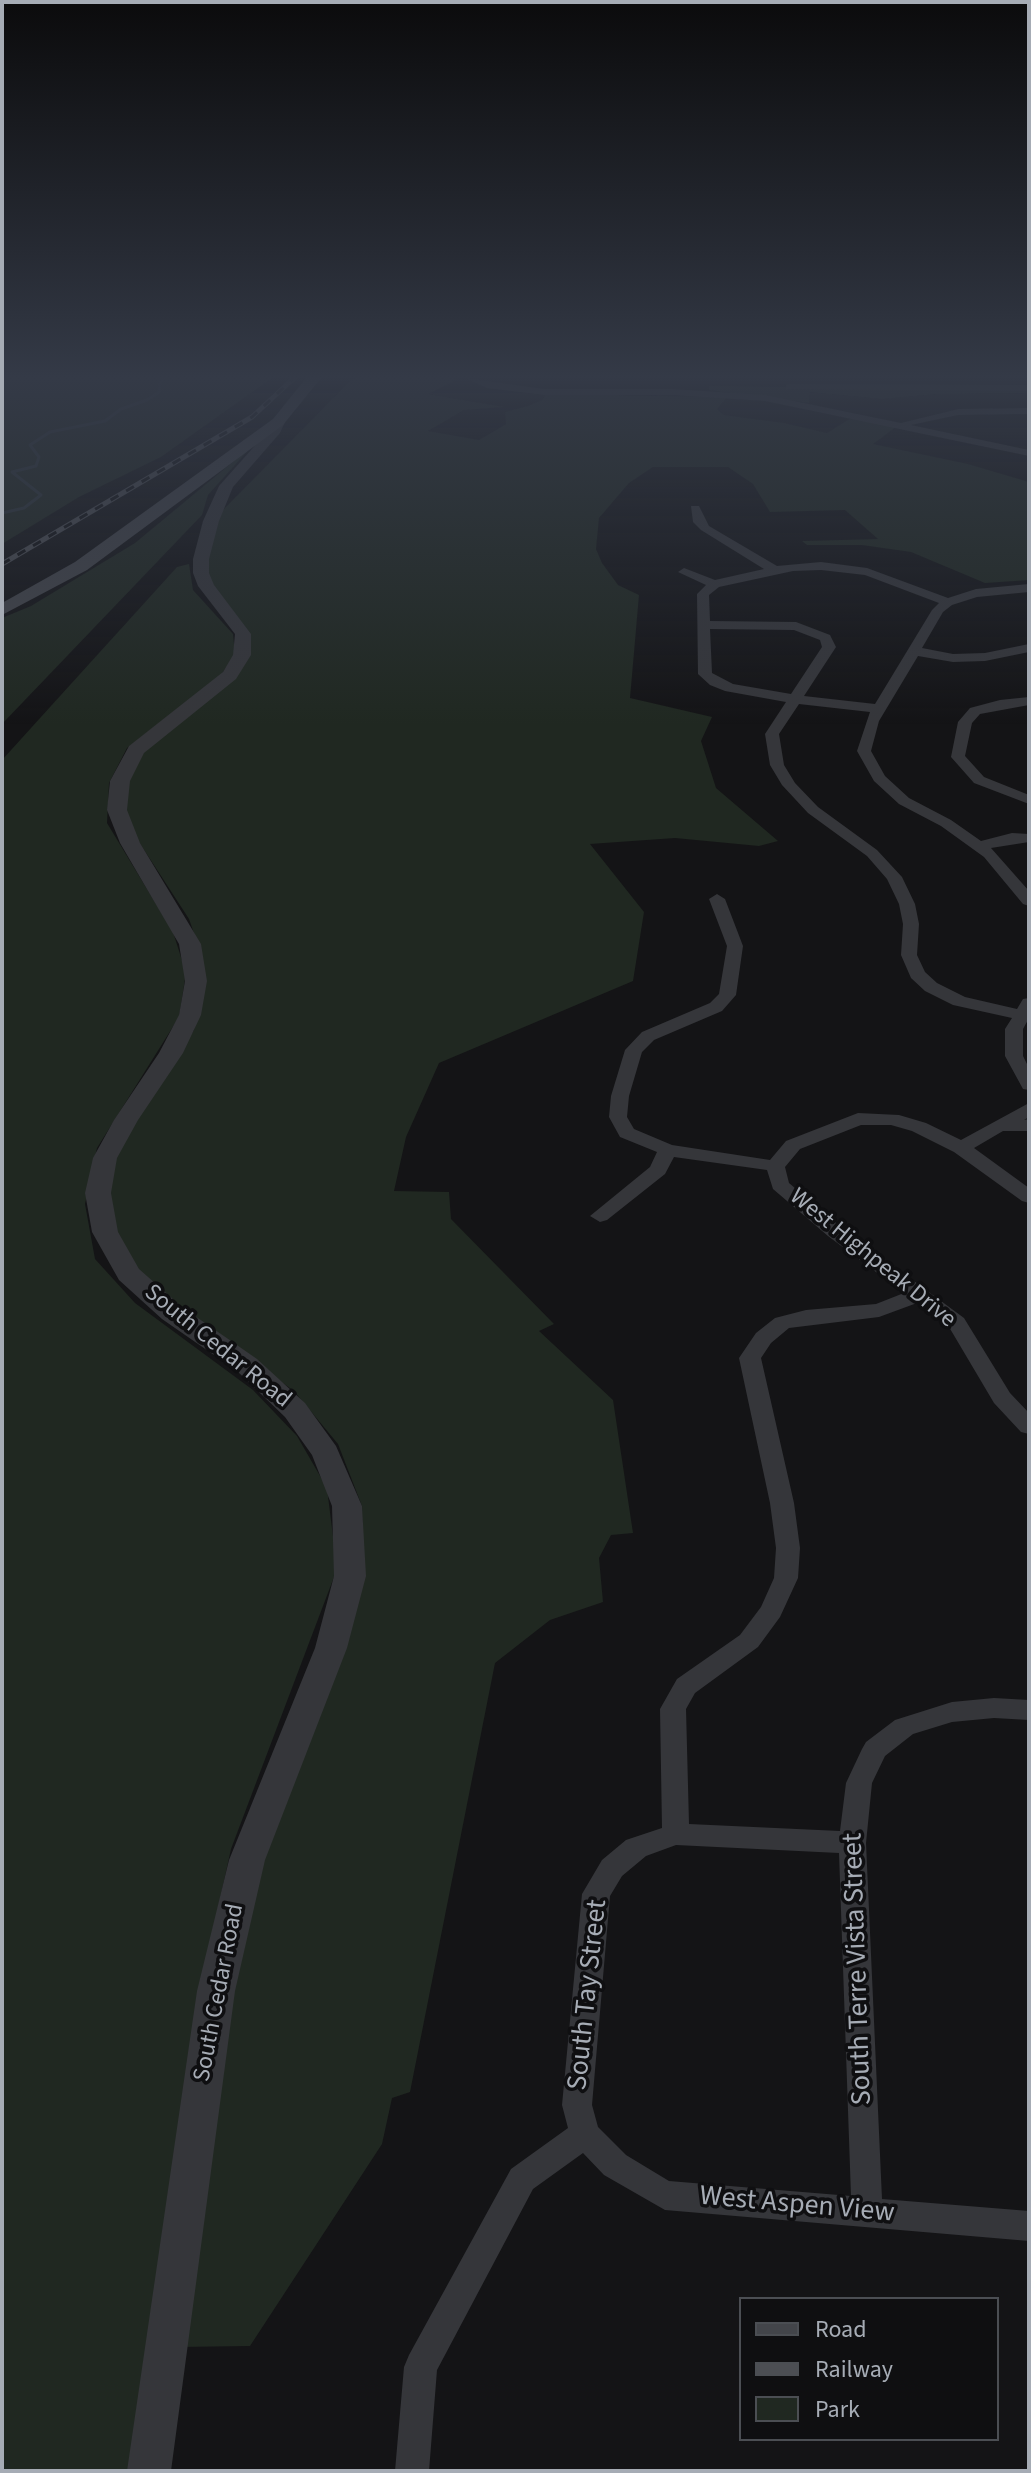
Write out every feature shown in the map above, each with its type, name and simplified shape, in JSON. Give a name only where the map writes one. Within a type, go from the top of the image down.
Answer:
[{"type":"main road","points":[[2,610],[81,566],[180,493]]},
{"type":"street","name":"South Cedar Road","points":[[149,2471],[216,1991],[247,1860],[290,1743],[331,1648],[350,1576],[347,1506],[326,1453],[295,1410],[247,1365],[172,1313],[128,1274],[105,1232],[98,1193],[105,1158],[171,1053],[190,1015],[196,981],[190,944],[130,843],[117,810],[120,781],[136,750],[230,675],[242,655],[243,634],[206,586],[201,573],[201,559],[211,521],[223,493]]},
{"type":"street","points":[[695,508],[702,526],[774,570]]},
{"type":"street","points":[[877,713],[730,688],[705,674],[703,594],[715,584],[774,570],[821,566],[867,572],[948,602]]},
{"type":"street","points":[[684,572],[715,584]]},
{"type":"street","points":[[1029,588],[976,593],[948,602],[938,610],[877,713],[864,751],[879,778],[904,801],[946,823],[985,850],[1029,901]]},
{"type":"street","points":[[704,625],[814,626],[825,638],[829,647],[772,734],[777,765],[789,785],[813,810],[872,853],[894,877],[907,904],[911,924],[909,955],[917,974],[931,987],[959,1001],[967,1011],[1022,1014],[1014,1056],[1029,1085]]},
{"type":"street","points":[[915,649],[953,658],[985,657],[1029,648]]},
{"type":"street","points":[[1029,701],[975,711],[965,722],[958,757],[979,780],[1029,800]]},
{"type":"street","points":[[985,850],[1019,844],[1027,837]]},
{"type":"street","points":[[717,899],[735,946],[727,995],[716,1007],[648,1036],[634,1050],[620,1096],[618,1117],[627,1133],[668,1150],[775,1166],[793,1145],[858,1119],[892,1119],[919,1127],[961,1148],[1029,1197]]},
{"type":"street","points":[[1004,1126],[1009,1118],[1029,1109]]},
{"type":"street","points":[[961,1148],[1004,1126],[1029,1125]]},
{"type":"street","points":[[600,1216],[658,1170],[668,1150]]},
{"type":"street","name":"West Highpeak Drive","points":[[775,1166],[780,1185],[835,1232],[957,1323],[1002,1398],[1029,1427]]},
{"type":"street","points":[[676,1834],[673,1709],[686,1686],[749,1641],[771,1611],[786,1578],[788,1548],[782,1503],[750,1358],[763,1338],[782,1323],[806,1317],[879,1310],[919,1295]]},
{"type":"street","name":"South Terre Vista Street","points":[[867,2212],[852,1843],[859,1783],[875,1749],[904,1727],[952,1712],[994,1708],[1029,1710]]},
{"type":"street","name":"South Tay Street","points":[[585,2134],[577,2105],[596,1894],[612,1868],[636,1848],[676,1834],[852,1843]]},
{"type":"street","points":[[412,2471],[421,2367],[522,2179],[585,2134]]},
{"type":"street","name":"West Aspen View","points":[[585,2134],[615,2165],[665,2195],[1029,2226]]},
{"type":"green space","points":[[2,493],[86,493],[79,497],[2,544]]},
{"type":"green space","points":[[195,493],[209,493],[202,515],[2,724],[2,618],[31,606],[135,543]]},
{"type":"green space","points":[[239,493],[620,493],[599,518],[596,549],[618,585],[639,595],[630,698],[712,717],[701,741],[716,788],[778,841],[759,846],[675,838],[590,844],[644,912],[633,981],[439,1063],[406,1137],[394,1191],[449,1192],[451,1219],[554,1324],[539,1331],[613,1400],[633,1533],[611,1535],[599,1558],[603,1602],[550,1620],[495,1663],[410,2092],[392,2098],[382,2144],[250,2346],[177,2347],[234,1981],[259,1867],[363,1580],[362,1506],[338,1444],[294,1391],[172,1303],[133,1270],[112,1228],[109,1191],[114,1159],[131,1124],[194,1030],[202,956],[189,919],[126,822],[123,791],[137,759],[247,656],[204,573],[221,512]]},
{"type":"green space","points":[[759,493],[1029,493],[1029,580],[985,583],[911,552],[862,545],[807,545],[802,541],[878,539],[845,510],[770,512]]},
{"type":"green space","points":[[189,564],[193,590],[233,634],[235,654],[221,675],[127,748],[109,783],[107,823],[173,932],[186,973],[179,1017],[97,1148],[85,1204],[95,1259],[135,1303],[253,1390],[297,1436],[327,1488],[337,1569],[231,1849],[203,1976],[132,2471],[2,2471],[2,760],[177,567]]},
{"type":"waterway","points":[[2,513],[24,508],[41,495],[39,493]]},
{"type":"railway","points":[[2,564],[122,493]]}]
